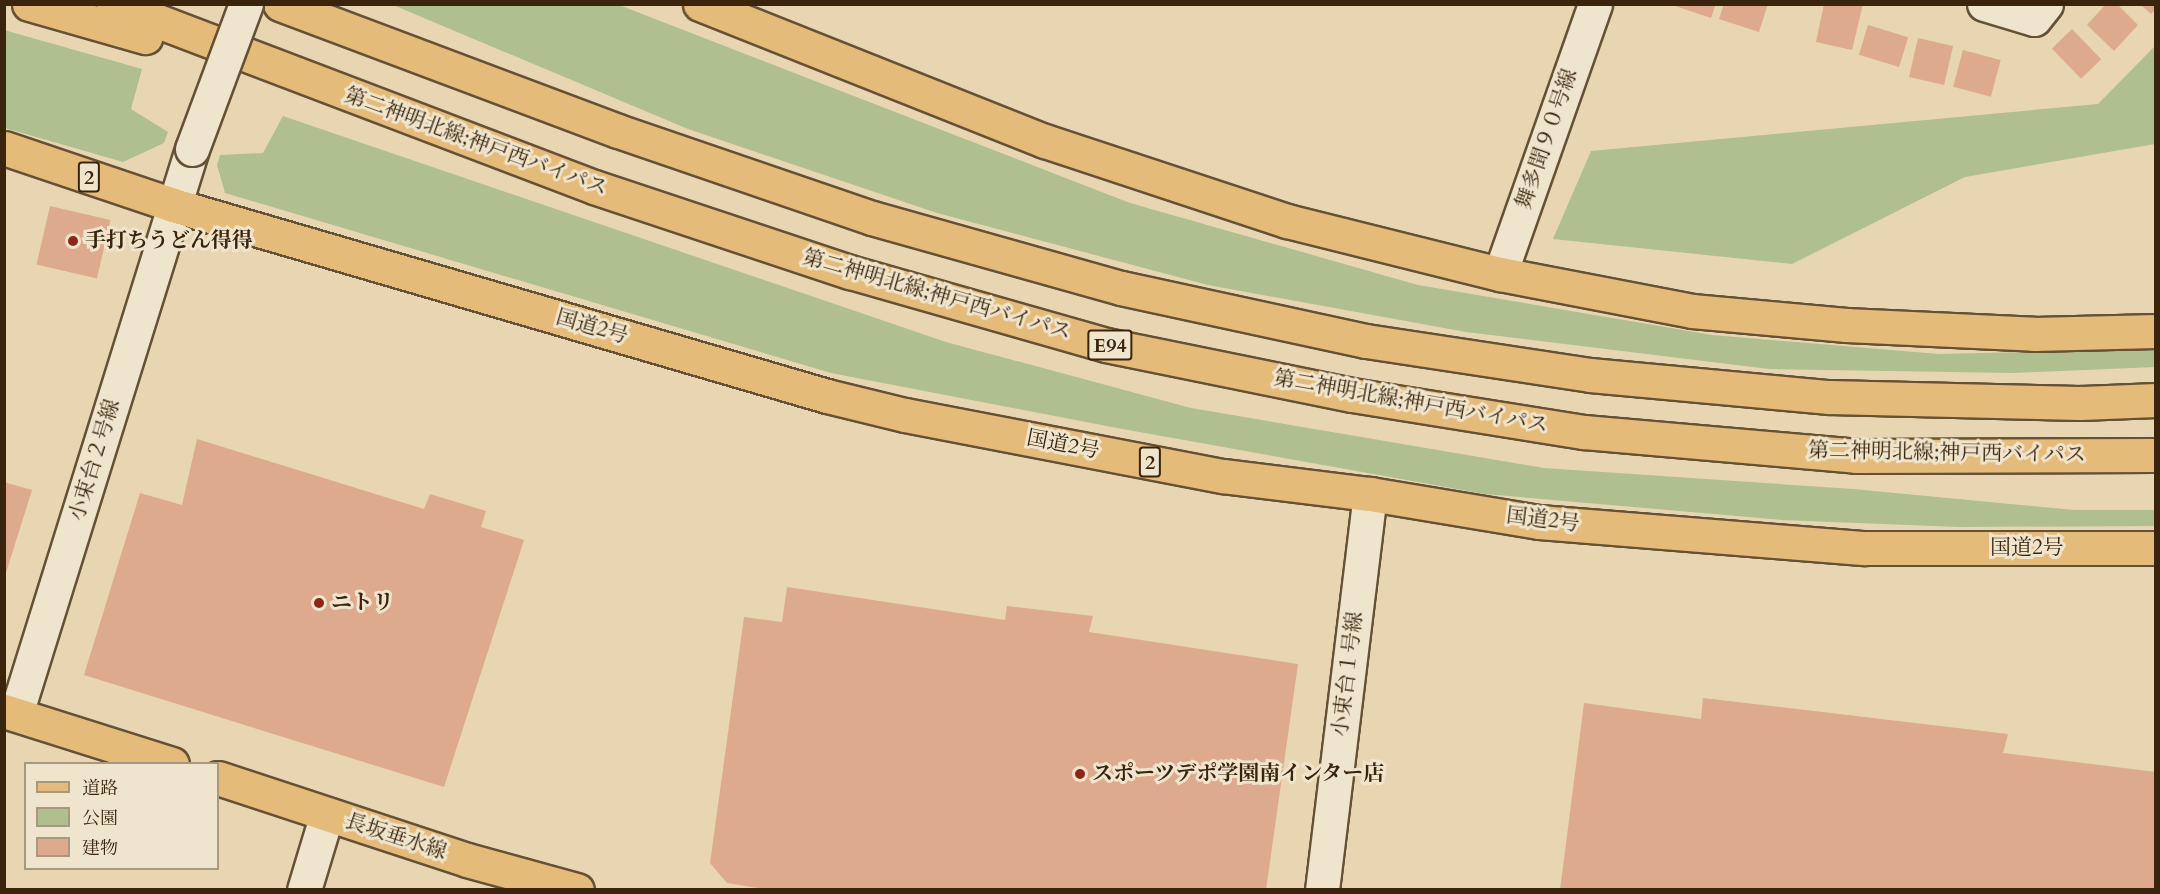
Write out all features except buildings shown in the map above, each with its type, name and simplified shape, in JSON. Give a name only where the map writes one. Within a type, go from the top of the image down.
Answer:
[{"type":"main road","points":[[30,4],[343,93]]},
{"type":"main road","name":"第二神明北線;神戸西バイパス","points":[[113,4],[594,187],[850,272],[1106,345],[1352,395],[1584,432],[1856,456],[2156,455]]},
{"type":"main road","points":[[280,4],[618,131],[872,218],[1098,282],[1366,341],[1590,375],[1829,398],[2079,403],[2156,400]]},
{"type":"main road","points":[[320,4],[618,131]]},
{"type":"main road","points":[[700,4],[1056,145],[1287,220],[1500,274],[1692,311],[1846,325],[2034,334],[2156,331]]},
{"type":"main road","name":"国道2号","points":[[4,148],[173,205],[827,396],[905,415],[1223,476],[1370,494],[1539,522],[1865,548],[2156,548]]},
{"type":"main road","points":[[1856,456],[2156,478]]},
{"type":"main road","points":[[10,712],[166,762]]},
{"type":"main road","name":"長坂垂水線","points":[[219,778],[467,860],[577,890]]},
{"type":"street","name":"小束台２号線","points":[[10,712],[173,205],[246,4]]},
{"type":"street","name":"舞多聞９０号線","points":[[1500,274],[1594,4]]},
{"type":"street","points":[[1984,4],[2034,19],[2046,4]]},
{"type":"street","name":"小束台１号線","points":[[1322,890],[1370,494]]},
{"type":"street","points":[[304,890],[327,814]]},
{"type":"green space","points":[[393,5],[619,5],[1130,203],[1418,285],[1712,335],[1939,354],[2155,349],[2155,367],[2013,373],[1769,369],[1466,332],[1208,285],[937,213],[688,129]]},
{"type":"green space","points":[[4,30],[142,69],[131,109],[168,132],[164,143],[123,162],[5,128]]},
{"type":"green space","points":[[2155,46],[2155,144],[1965,177],[1792,264],[1553,239],[1591,151],[2098,104]]},
{"type":"green space","points":[[283,116],[946,342],[1191,408],[1544,468],[1853,489],[2074,510],[2155,510],[2155,526],[1959,527],[1782,520],[1485,494],[1117,428],[831,373],[225,193],[217,165],[220,155],[263,153]]},
{"type":"place","name":"手打ちうどん得得","points":[[73,241]]},
{"type":"place","name":"ニトリ","points":[[319,603]]},
{"type":"place","name":"スポーツデポ学園南インター店","points":[[1080,774]]}]
